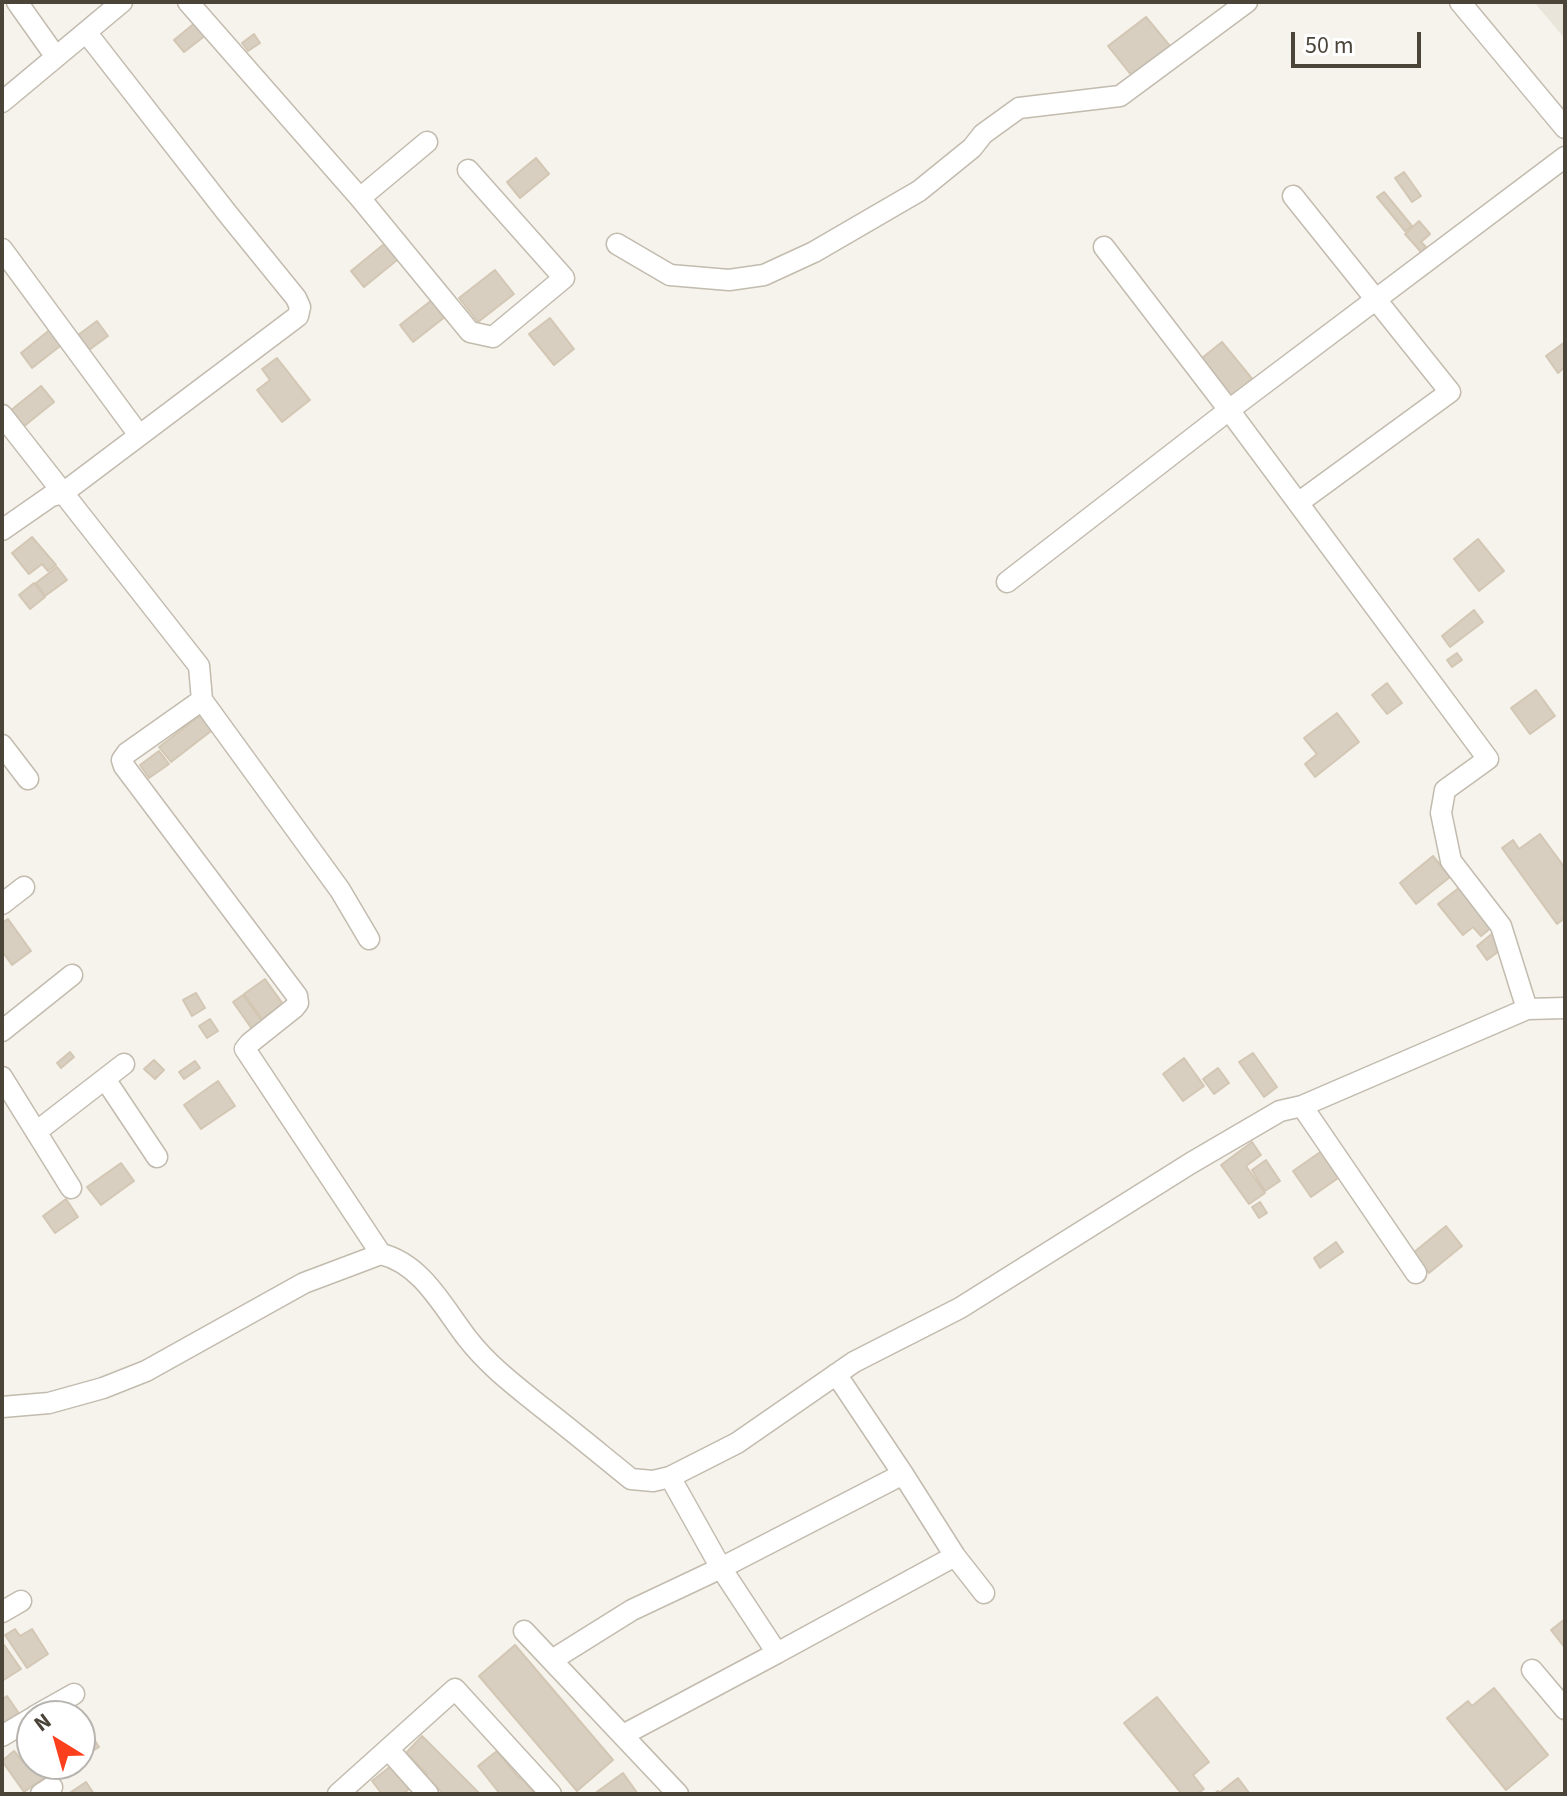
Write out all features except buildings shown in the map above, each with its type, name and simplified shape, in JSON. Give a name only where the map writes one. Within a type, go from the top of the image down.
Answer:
[{"type":"street","points":[[17,2],[56,57]]},
{"type":"street","points":[[2,102],[122,2]]},
{"type":"street","points":[[188,2],[360,198],[470,332],[493,337],[564,278],[468,170]]},
{"type":"street","points":[[617,244],[670,275],[729,280],[764,275],[814,252],[919,191],[972,148],[983,134],[1019,108],[1120,96],[1247,2]]},
{"type":"street","points":[[1460,2],[1565,128]]},
{"type":"street","points":[[2,530],[51,496],[63,493],[298,316],[300,307],[86,32]]},
{"type":"street","points":[[360,198],[427,142]]},
{"type":"street","points":[[1007,582],[1565,157]]},
{"type":"street","points":[[1293,196],[1450,392],[1298,503]]},
{"type":"street","points":[[1104,247],[1488,759],[1445,790],[1441,813],[1451,861],[1501,926],[1527,1009]]},
{"type":"street","points":[[2,249],[139,435]]},
{"type":"street","points":[[2,415],[199,666],[202,700],[340,890],[369,939]]},
{"type":"street","points":[[202,700],[127,753],[122,760],[297,996],[298,1003],[294,1008],[245,1049],[381,1254]]},
{"type":"street","points":[[2,745],[28,779]]},
{"type":"street","points":[[2,904],[24,887]]},
{"type":"street","points":[[2,1031],[72,975]]},
{"type":"street","points":[[2,1407],[49,1403],[103,1388],[146,1371],[304,1283],[381,1254],[403,1263],[436,1294],[467,1338],[496,1371],[631,1479],[653,1481],[670,1477],[737,1443],[854,1362],[960,1308],[1280,1111],[1302,1106],[1527,1009],[1565,1008]]},
{"type":"street","points":[[36,1132],[124,1064]]},
{"type":"street","points":[[2,1077],[71,1188]]},
{"type":"street","points":[[105,1079],[157,1157]]},
{"type":"street","points":[[1302,1106],[1416,1273]]},
{"type":"street","points":[[836,1374],[955,1556],[984,1593]]},
{"type":"street","points":[[552,1660],[632,1610],[903,1474]]},
{"type":"street","points":[[670,1477],[721,1568],[777,1653]]},
{"type":"street","points":[[623,1735],[955,1556]]},
{"type":"street","points":[[2,1612],[21,1601]]},
{"type":"street","points":[[524,1631],[678,1794]]},
{"type":"street","points":[[1532,1670],[1565,1709]]},
{"type":"street","points":[[338,1794],[455,1689],[551,1794]]},
{"type":"street","points":[[64,1700],[74,1694]]},
{"type":"street","points":[[388,1749],[428,1794]]},
{"type":"shaded area","points":[[1534,2],[1565,2],[1565,39]]}]
